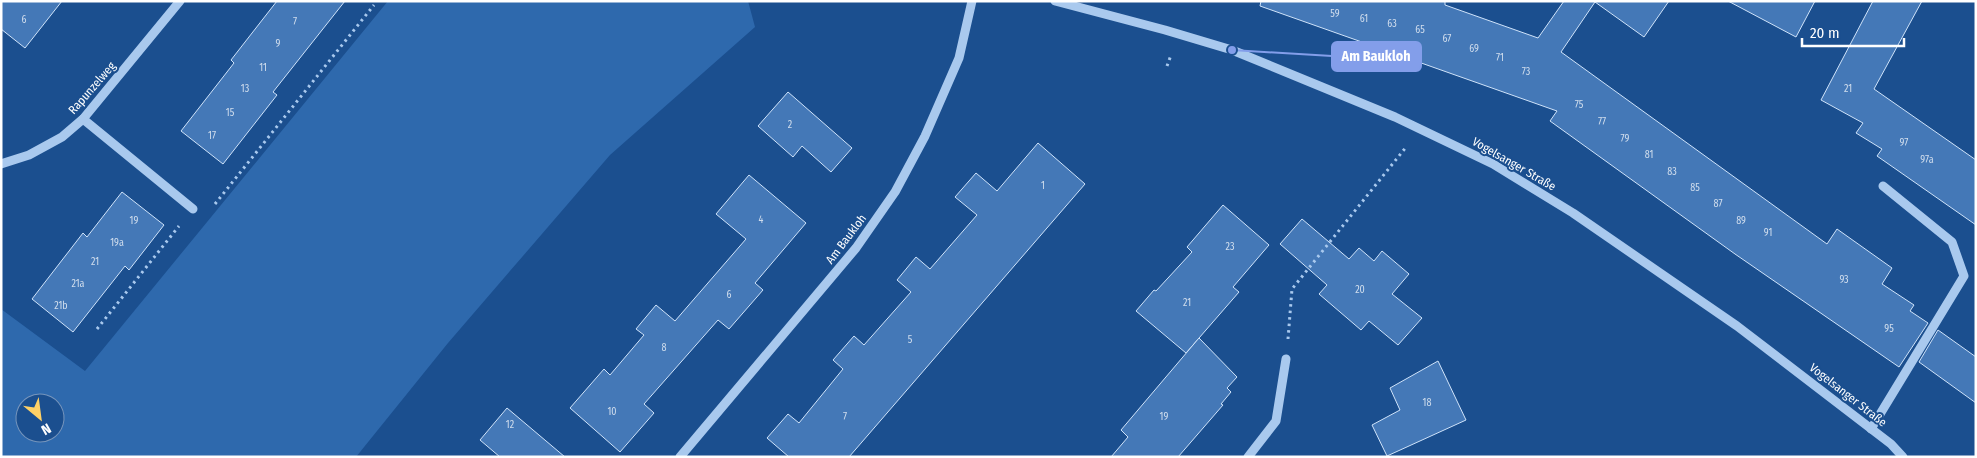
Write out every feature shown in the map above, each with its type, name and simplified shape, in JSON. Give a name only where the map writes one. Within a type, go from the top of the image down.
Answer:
[{"type":"street","name":"Rapunzelweg","points":[[1,164],[29,155],[46,146],[62,137],[83,119],[180,1]]},
{"type":"street","name":"Am Baukloh","points":[[680,457],[850,255],[895,192],[925,136],[959,58],[972,1]]},
{"type":"street","name":"Vogelsanger Straße","points":[[1055,1],[1232,50],[1422,128],[1493,164],[1573,213],[1737,326],[1891,444],[1903,457]]},
{"type":"street","points":[[83,119],[193,209]]},
{"type":"street","points":[[1871,429],[1964,276],[1952,242],[1883,186]]},
{"type":"street","points":[[1248,457],[1276,422],[1286,359]]},
{"type":"path","points":[[97,329],[193,209],[204,217],[374,5]]},
{"type":"path","points":[[1286,359],[1292,289],[1422,128]]},
{"type":"shaded area","points":[[388,1],[748,1],[755,27],[610,155],[448,343],[356,457],[1,457],[1,309],[85,371]]},
{"type":"building","points":[[1,1],[62,1],[25,48],[1,29]]},
{"type":"building","points":[[277,1],[345,1],[273,92],[277,95],[223,164],[181,131],[234,63],[231,60]]},
{"type":"building","points":[[1261,1],[1445,1],[1445,5],[1538,38],[1564,1],[1669,1],[1644,37],[1595,2],[1561,52],[1827,244],[1837,229],[1892,268],[1882,284],[1914,305],[1910,311],[1928,323],[1899,367],[1735,254],[1550,121],[1557,111],[1260,6]]},
{"type":"building","points":[[1728,1],[1815,1],[1796,37]]},
{"type":"building","points":[[1873,1],[1922,1],[1874,89],[1976,160],[1976,225],[1877,156],[1882,149],[1856,133],[1863,123],[1821,100]]},
{"type":"building","points":[[788,92],[852,148],[831,172],[802,146],[793,157],[758,126]]},
{"type":"building","points":[[1038,143],[1085,184],[849,457],[789,457],[767,438],[788,414],[799,423],[843,369],[833,360],[854,336],[864,345],[911,292],[897,280],[916,257],[930,269],[977,215],[955,197],[976,173],[997,191]]},
{"type":"building","points":[[749,175],[806,223],[755,283],[763,290],[729,329],[718,320],[644,404],[654,413],[620,452],[570,408],[604,369],[610,375],[644,335],[636,329],[656,305],[675,321],[746,239],[716,214]]},
{"type":"building","points":[[122,192],[164,225],[129,270],[125,266],[73,332],[32,299],[83,233],[87,237]]},
{"type":"building","points":[[1223,205],[1269,245],[1233,287],[1239,292],[1186,353],[1136,311],[1192,252],[1187,247]]},
{"type":"building","points":[[1302,219],[1349,259],[1359,248],[1374,261],[1382,251],[1409,274],[1392,294],[1422,318],[1398,345],[1369,321],[1361,330],[1319,294],[1327,285],[1280,244]]},
{"type":"building","points":[[1938,330],[1976,357],[1976,403],[1919,362]]},
{"type":"building","points":[[1199,338],[1237,377],[1227,388],[1231,392],[1221,404],[1223,405],[1178,457],[1111,457],[1128,437],[1121,430]]},
{"type":"building","points":[[1438,361],[1466,420],[1387,456],[1372,425],[1400,410],[1390,388]]},
{"type":"building","points":[[507,408],[565,457],[500,457],[480,440]]},
{"type":"place","name":"Am Baukloh","points":[[1232,50]]}]
